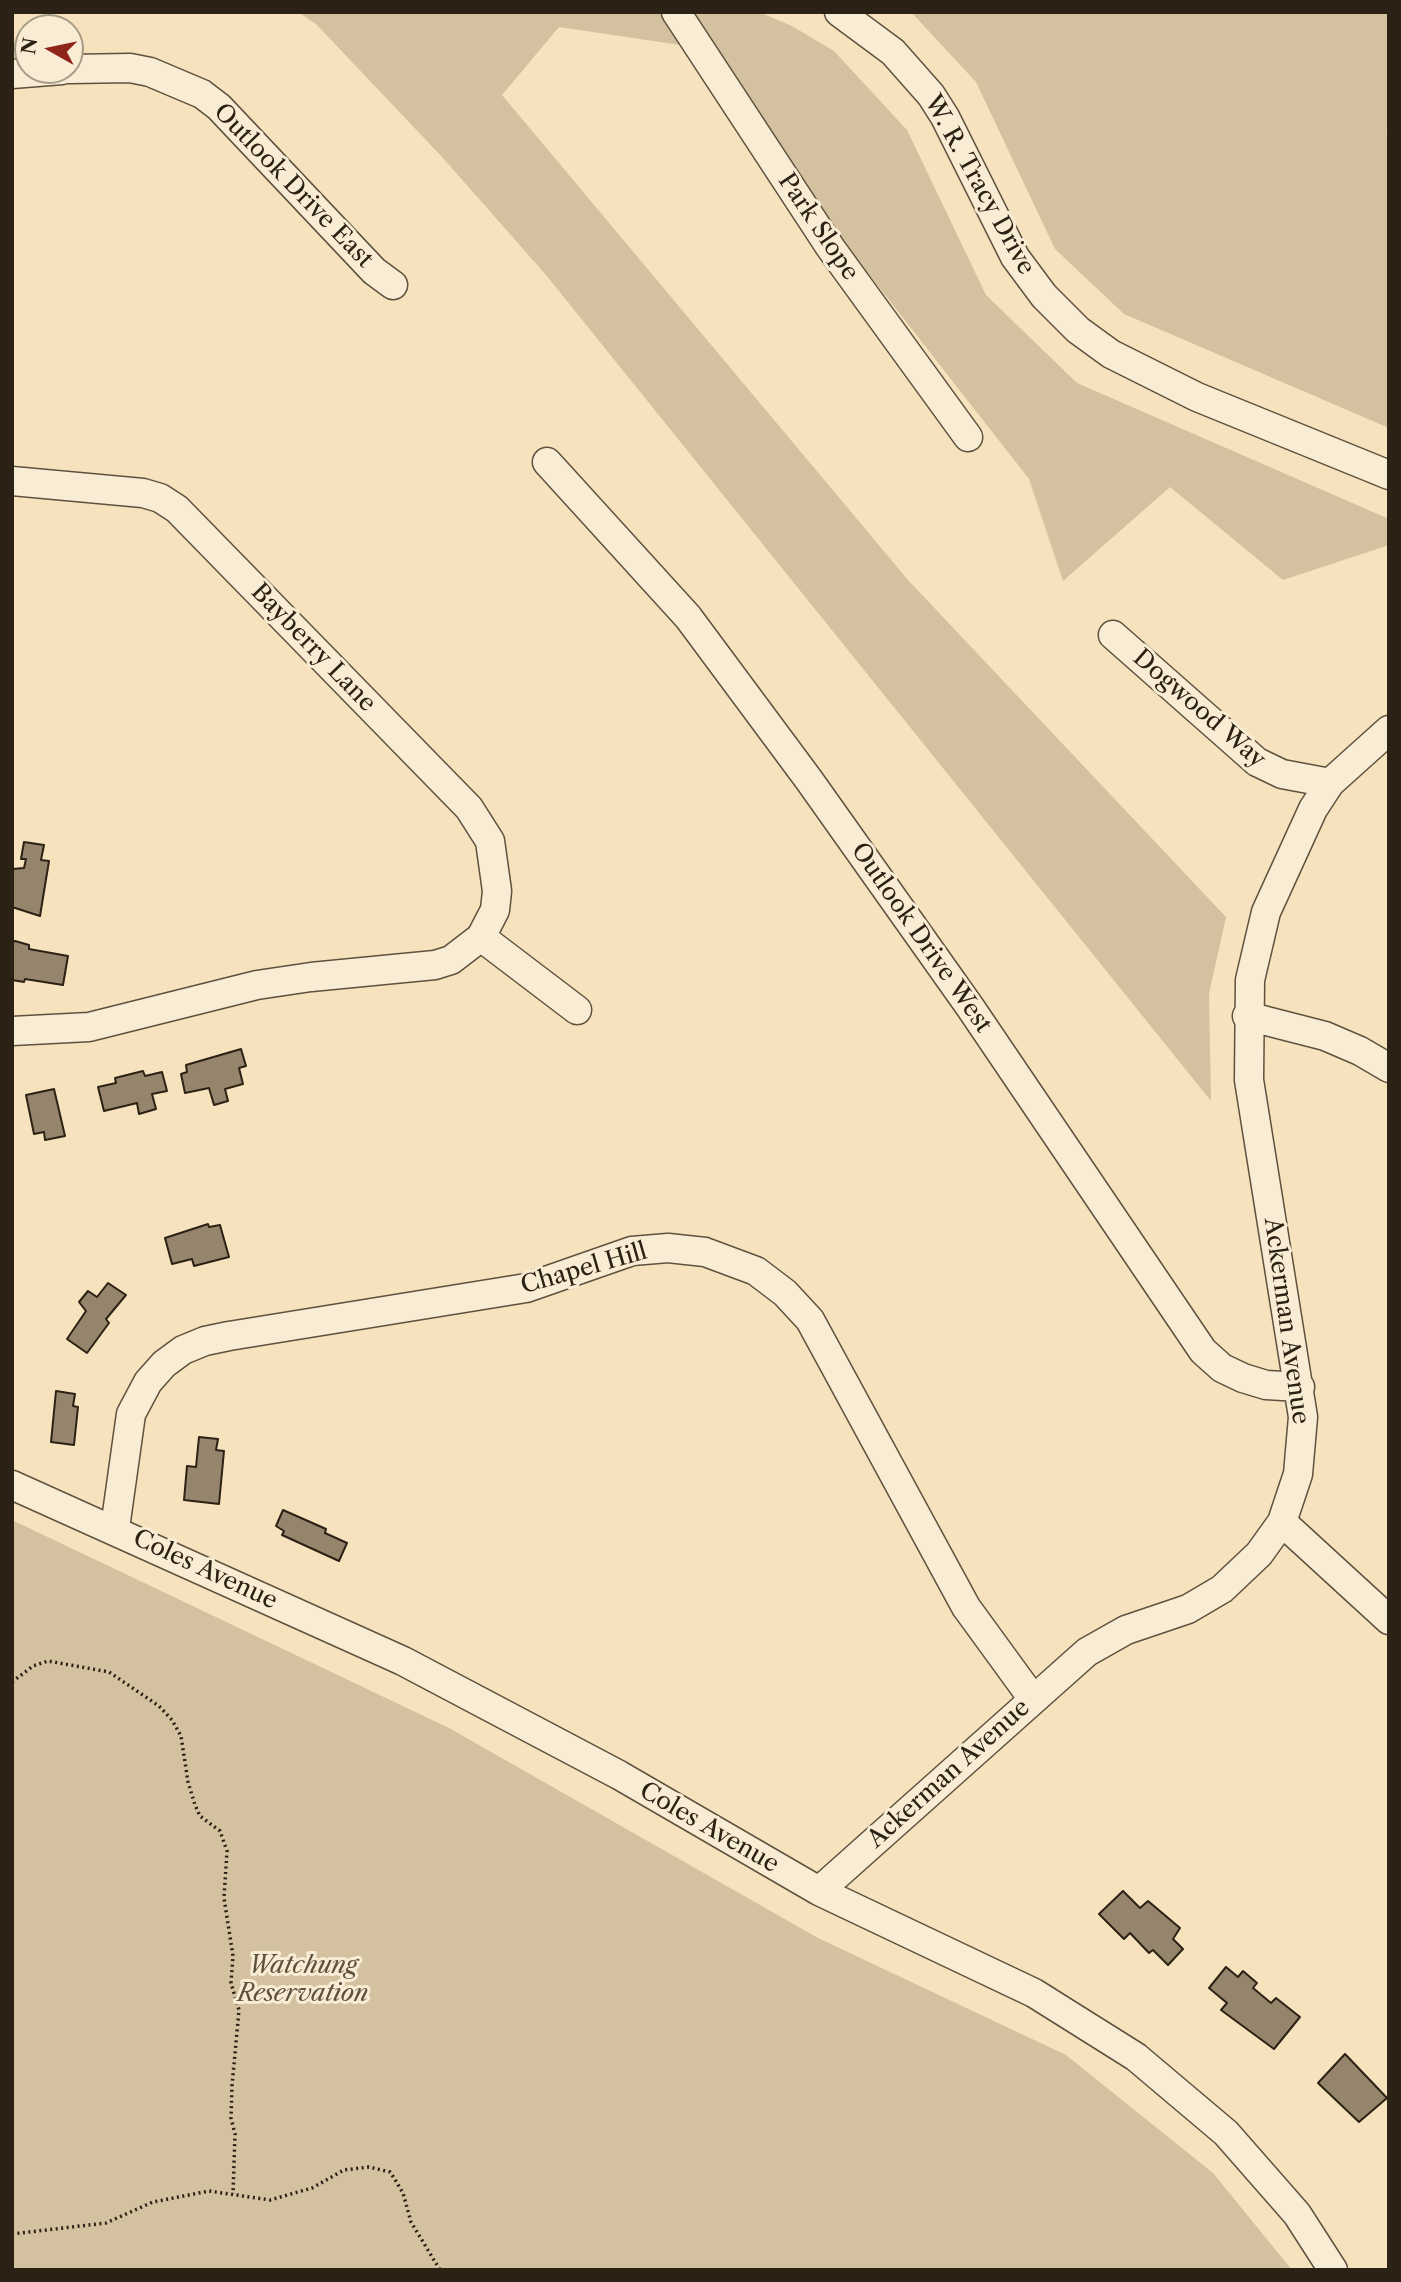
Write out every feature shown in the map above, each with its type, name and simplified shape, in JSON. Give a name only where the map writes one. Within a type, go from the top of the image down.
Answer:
[{"type":"street","name":"Park Slope","points":[[676,12],[830,247],[968,437]]},
{"type":"street","name":"W. R. Tracy Drive","points":[[839,12],[893,52],[931,94],[1015,257],[1044,296],[1078,330],[1150,376],[1389,475]]},
{"type":"street","name":"Outlook Drive East","points":[[84,69],[130,68],[150,72],[202,94],[238,127],[374,271],[393,285]]},
{"type":"street","name":"Outlook Drive West","points":[[547,462],[688,617],[809,780],[970,1007],[1203,1351],[1222,1368],[1243,1378],[1266,1385],[1300,1387]]},
{"type":"street","name":"Bayberry Lane","points":[[12,481],[143,493],[160,498],[177,509],[469,808],[489,841],[496,875],[495,909],[481,937],[451,960],[417,969],[311,977],[226,992],[89,1027],[12,1031]]},
{"type":"street","name":"Dogwood Way","points":[[1113,635],[1257,762],[1282,774],[1330,783]]},
{"type":"street","name":"Ackerman Avenue","points":[[819,1891],[1033,1699],[1103,1641],[1188,1609],[1222,1589],[1259,1554],[1282,1522],[1292,1499],[1300,1460],[1303,1417],[1249,1080],[1247,1016],[1250,980],[1266,912],[1292,850],[1330,783],[1389,730]]},
{"type":"street","points":[[481,937],[577,1010]]},
{"type":"street","points":[[1247,1016],[1325,1036],[1360,1051],[1389,1068]]},
{"type":"street","name":"Chapel Hill","points":[[115,1528],[131,1414],[148,1382],[164,1364],[183,1350],[205,1340],[526,1288],[632,1251],[668,1248],[705,1252],[756,1271],[785,1293],[810,1320],[966,1607],[1033,1699]]},
{"type":"street","name":"Coles Avenue","points":[[12,1485],[115,1528],[403,1661],[495,1707],[819,1891],[1034,1993],[1136,2057],[1226,2133],[1297,2214],[1333,2270]]},
{"type":"street","points":[[1282,1522],[1389,1620]]},
{"type":"path","points":[[12,1682],[33,1666],[48,1661],[109,1672],[159,1706],[172,1720],[181,1736],[188,1782],[195,1805],[200,1816],[220,1831],[227,1851],[223,1885],[233,1956],[231,1983],[239,2020],[232,2086],[231,2118],[235,2134],[233,2194]]},
{"type":"path","points":[[12,2234],[106,2223],[153,2202],[209,2191],[270,2200],[312,2188],[344,2170],[369,2167],[390,2172],[403,2193],[411,2222],[440,2270]]},
{"type":"path","points":[[12,2171],[12,2208]]},
{"type":"green space","points":[[298,12],[759,12],[792,26],[834,51],[907,130],[986,295],[1077,383],[1389,519],[1389,545],[1283,580],[1170,487],[1063,581],[1029,479],[796,181],[707,49],[559,27],[502,95],[908,580],[1226,917],[1209,994],[1211,1101],[546,275],[443,158],[316,24]]},
{"type":"green space","points":[[911,12],[1389,12],[1389,124],[1386,131],[1389,136],[1389,428],[1124,314],[1055,249],[976,82]]},
{"type":"green space","name":"Watchung Reservation","points":[[12,1520],[449,1728],[818,1938],[1066,2055],[1213,2173],[1292,2270],[12,2270]]},
{"type":"building","points":[[24,842],[44,845],[41,860],[49,861],[40,916],[12,907],[12,869],[24,868],[26,859],[21,859]]},
{"type":"building","points":[[12,942],[29,945],[29,949],[68,956],[63,985],[25,979],[24,982],[12,980]]},
{"type":"building","points":[[241,1049],[246,1066],[239,1068],[243,1084],[225,1089],[228,1101],[214,1105],[209,1088],[185,1093],[181,1074],[187,1072],[186,1065]]},
{"type":"building","points":[[143,1071],[145,1076],[162,1072],[167,1091],[152,1094],[156,1109],[139,1114],[137,1103],[104,1111],[98,1087],[116,1083],[115,1078]]},
{"type":"building","points":[[54,1089],[65,1136],[45,1140],[44,1132],[34,1134],[26,1095]]},
{"type":"building","points":[[208,1224],[209,1227],[220,1225],[229,1257],[194,1266],[192,1259],[172,1264],[165,1238]]},
{"type":"building","points":[[108,1283],[126,1295],[106,1319],[109,1323],[87,1353],[67,1339],[86,1311],[79,1302],[88,1291],[97,1297]]},
{"type":"building","points":[[56,1391],[75,1394],[73,1406],[78,1407],[74,1445],[51,1442]]},
{"type":"building","points":[[199,1437],[218,1439],[216,1450],[224,1451],[219,1504],[184,1500],[187,1466],[196,1467]]},
{"type":"building","points":[[283,1510],[326,1529],[325,1533],[347,1543],[339,1561],[282,1535],[284,1531],[276,1526]]},
{"type":"building","points":[[1123,1891],[1140,1908],[1148,1901],[1180,1928],[1173,1939],[1183,1949],[1168,1965],[1153,1950],[1149,1953],[1130,1933],[1124,1939],[1099,1914]]},
{"type":"building","points":[[1226,1967],[1238,1977],[1243,1971],[1257,1983],[1253,1988],[1271,2003],[1276,1998],[1300,2017],[1274,2049],[1221,2010],[1227,2003],[1209,1988]]},
{"type":"building","points":[[1345,2054],[1387,2098],[1359,2122],[1318,2083]]}]
